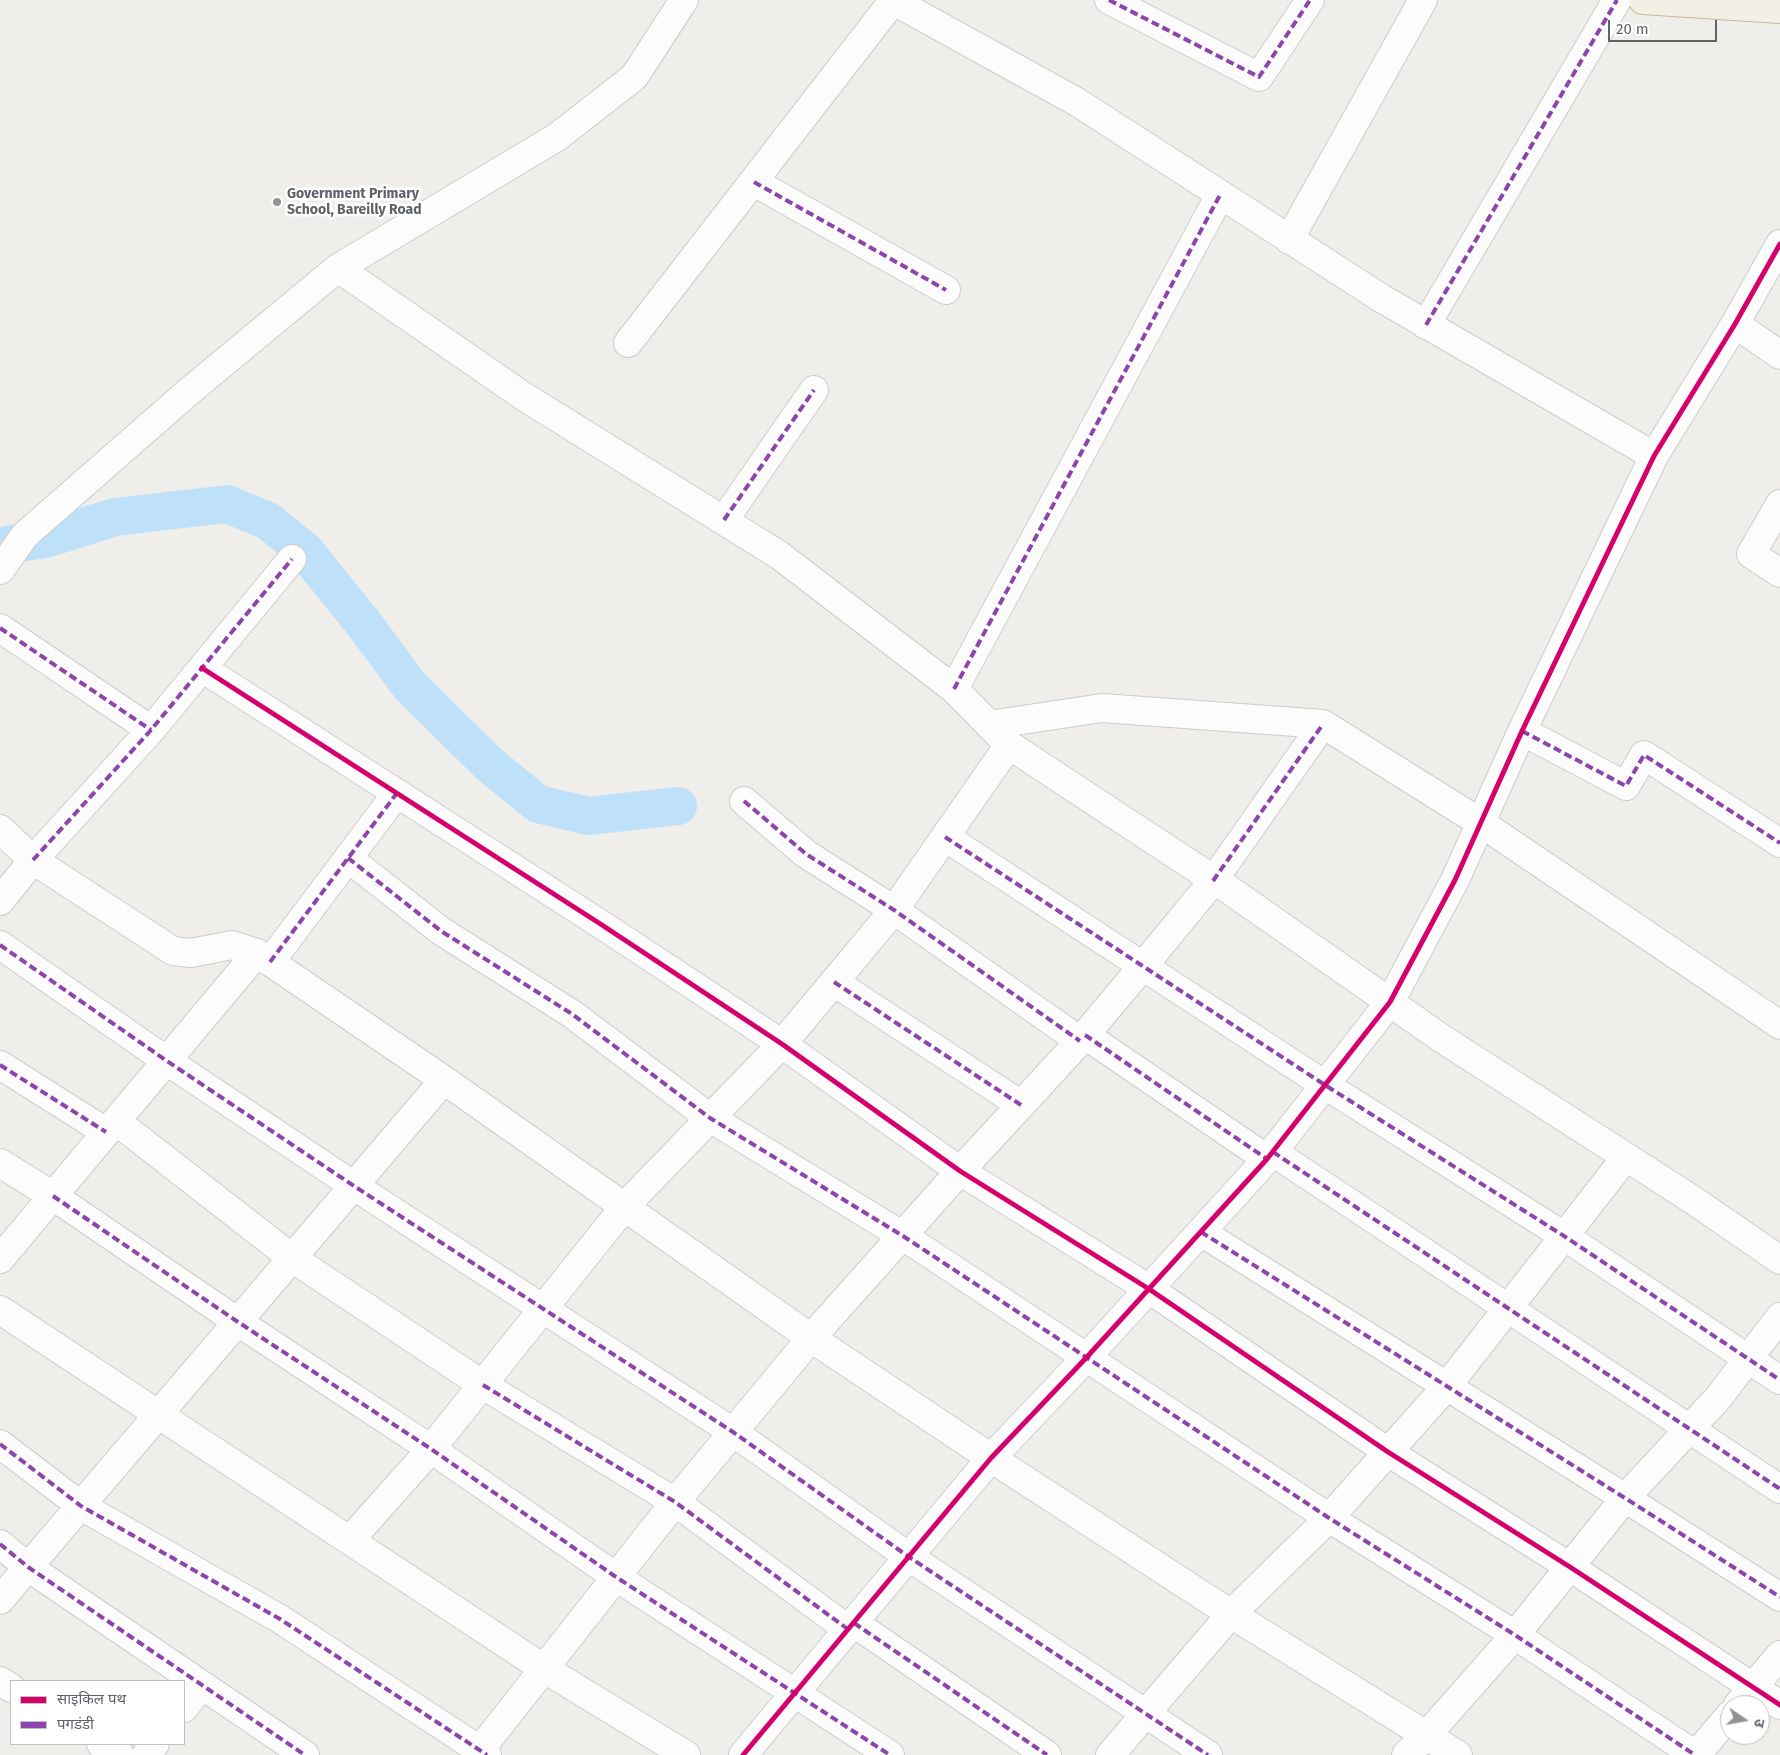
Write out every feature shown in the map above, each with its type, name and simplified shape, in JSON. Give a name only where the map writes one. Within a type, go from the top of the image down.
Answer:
[{"type":"highway","points":[[1643,0],[1780,9]]},
{"type":"street","points":[[13,552],[193,388],[338,268],[557,138],[634,77],[684,0]]},
{"type":"street","points":[[628,343],[893,0],[1076,102],[1426,325],[1654,456]]},
{"type":"street","points":[[1109,0],[1259,77],[1310,0]]},
{"type":"street","points":[[1290,240],[1423,0]]},
{"type":"street","points":[[1426,325],[1617,0]]},
{"type":"street","points":[[754,182],[946,290]]},
{"type":"street","points":[[954,689],[1220,195]]},
{"type":"street","points":[[743,1755],[991,1458],[1086,1358],[1270,1156],[1390,1002],[1455,880],[1522,731],[1654,456],[1735,324],[1780,244]]},
{"type":"street","points":[[338,268],[523,396],[779,555],[954,689],[1009,745],[1231,892],[1441,1038],[1693,1200],[1780,1260]]},
{"type":"street","points":[[1735,324],[1780,354]]},
{"type":"street","points":[[724,520],[814,390]]},
{"type":"street","points":[[1780,504],[1751,554],[1780,573]]},
{"type":"street","points":[[0,901],[33,860],[150,730],[292,559]]},
{"type":"street","points":[[0,628],[150,730]]},
{"type":"street","points":[[202,668],[602,925],[782,1044],[960,1172],[1148,1289],[1388,1452],[1570,1567],[1745,1695]]},
{"type":"street","points":[[989,725],[1102,708],[1323,724],[1481,824],[1780,1025]]},
{"type":"street","points":[[0,1444],[81,1506],[280,1619],[481,1753],[543,1668],[675,1502],[811,1338],[1083,1038],[1143,966],[1212,880],[1323,724]]},
{"type":"street","points":[[1522,731],[1626,786],[1644,755],[1780,843]]},
{"type":"street","points":[[350,1540],[431,1450],[625,1206],[782,1044],[894,910],[1009,745]]},
{"type":"street","points":[[0,1259],[167,1061],[264,958],[348,858],[397,793]]},
{"type":"street","points":[[744,801],[806,854],[894,910],[1083,1038],[1508,1308],[1780,1489]]},
{"type":"street","points":[[0,830],[33,860],[173,950],[191,953],[232,945],[264,958],[444,1080],[811,1338],[1231,1614],[1458,1755]]},
{"type":"street","points":[[945,837],[1325,1085],[1564,1236],[1780,1380]]},
{"type":"street","points":[[348,858],[441,931],[572,1014],[710,1118],[903,1236],[1329,1518],[1515,1635],[1695,1755],[1720,1726]]},
{"type":"street","points":[[0,945],[167,1061],[354,1186],[733,1432],[909,1557],[1208,1755]]},
{"type":"street","points":[[834,982],[1021,1105]]},
{"type":"street","points":[[0,1065],[111,1126],[292,1258],[483,1386],[675,1502],[851,1626],[1046,1755]]},
{"type":"street","points":[[0,1600],[444,1080]]},
{"type":"street","points":[[1110,1755],[1231,1614],[1329,1518],[1447,1386],[1626,1157]]},
{"type":"street","points":[[0,1163],[54,1196],[616,1577],[890,1755]]},
{"type":"street","points":[[1201,1232],[1780,1597]]},
{"type":"street","points":[[0,1310],[543,1668],[686,1755]]},
{"type":"street","points":[[1406,1755],[1427,1735],[1515,1635],[1625,1498],[1718,1398],[1780,1317]]},
{"type":"street","points":[[0,1544],[28,1567],[305,1755]]},
{"type":"street","points":[[1747,1695],[1780,1655]]},
{"type":"street","points":[[185,1707],[202,1685]]},
{"type":"street","points":[[103,1745],[120,1755]]},
{"type":"street","points":[[146,1755],[154,1745]]},
{"type":"waterway","points":[[0,546],[45,539],[115,517],[227,504],[268,521],[305,551],[364,624],[410,686],[489,764],[538,804],[588,816],[678,806]]},
{"type":"marked path","points":[[1109,0],[1259,77],[1310,0]]},
{"type":"marked path","points":[[1426,325],[1617,0]]},
{"type":"marked path","points":[[754,182],[946,290]]},
{"type":"marked path","points":[[954,689],[1220,195]]},
{"type":"marked path","points":[[724,520],[814,390]]},
{"type":"marked path","points":[[33,860],[151,730],[292,559]]},
{"type":"marked path","points":[[0,628],[151,730]]},
{"type":"marked path","points":[[1213,881],[1323,724]]},
{"type":"marked path","points":[[1522,731],[1626,786],[1644,755],[1780,843]]},
{"type":"marked path","points":[[270,962],[397,793]]},
{"type":"marked path","points":[[744,801],[806,854],[894,910],[1080,1041]]},
{"type":"marked path","points":[[945,837],[1325,1085],[1564,1236],[1780,1380]]},
{"type":"marked path","points":[[348,858],[441,931],[572,1014],[710,1118],[903,1236],[1329,1518],[1515,1635],[1695,1755]]},
{"type":"marked path","points":[[0,945],[167,1061],[354,1186],[733,1432],[909,1557],[1208,1755]]},
{"type":"marked path","points":[[834,982],[1021,1105]]},
{"type":"marked path","points":[[1085,1035],[1267,1159]]},
{"type":"marked path","points":[[0,1065],[106,1132]]},
{"type":"marked path","points":[[1273,1152],[1780,1489]]},
{"type":"marked path","points":[[53,1196],[238,1322],[431,1449],[616,1577],[890,1755]]},
{"type":"marked path","points":[[1201,1232],[1780,1597]]},
{"type":"marked path","points":[[483,1385],[675,1502],[849,1630]]},
{"type":"marked path","points":[[0,1444],[81,1506],[280,1619],[487,1755]]},
{"type":"marked path","points":[[0,1544],[28,1567],[305,1755]]},
{"type":"marked path","points":[[854,1623],[1047,1755]]},
{"type":"cycle path","points":[[743,1755],[991,1458],[1086,1358],[1267,1159],[1390,1002],[1455,880],[1522,731],[1654,456],[1735,324],[1780,244]]},
{"type":"cycle path","points":[[202,668],[602,925],[782,1044],[960,1171],[1149,1289],[1388,1452],[1570,1567],[1780,1705]]},
{"type":"place","name":"Government Primary School, Bareilly Road","points":[[277,202]]}]
